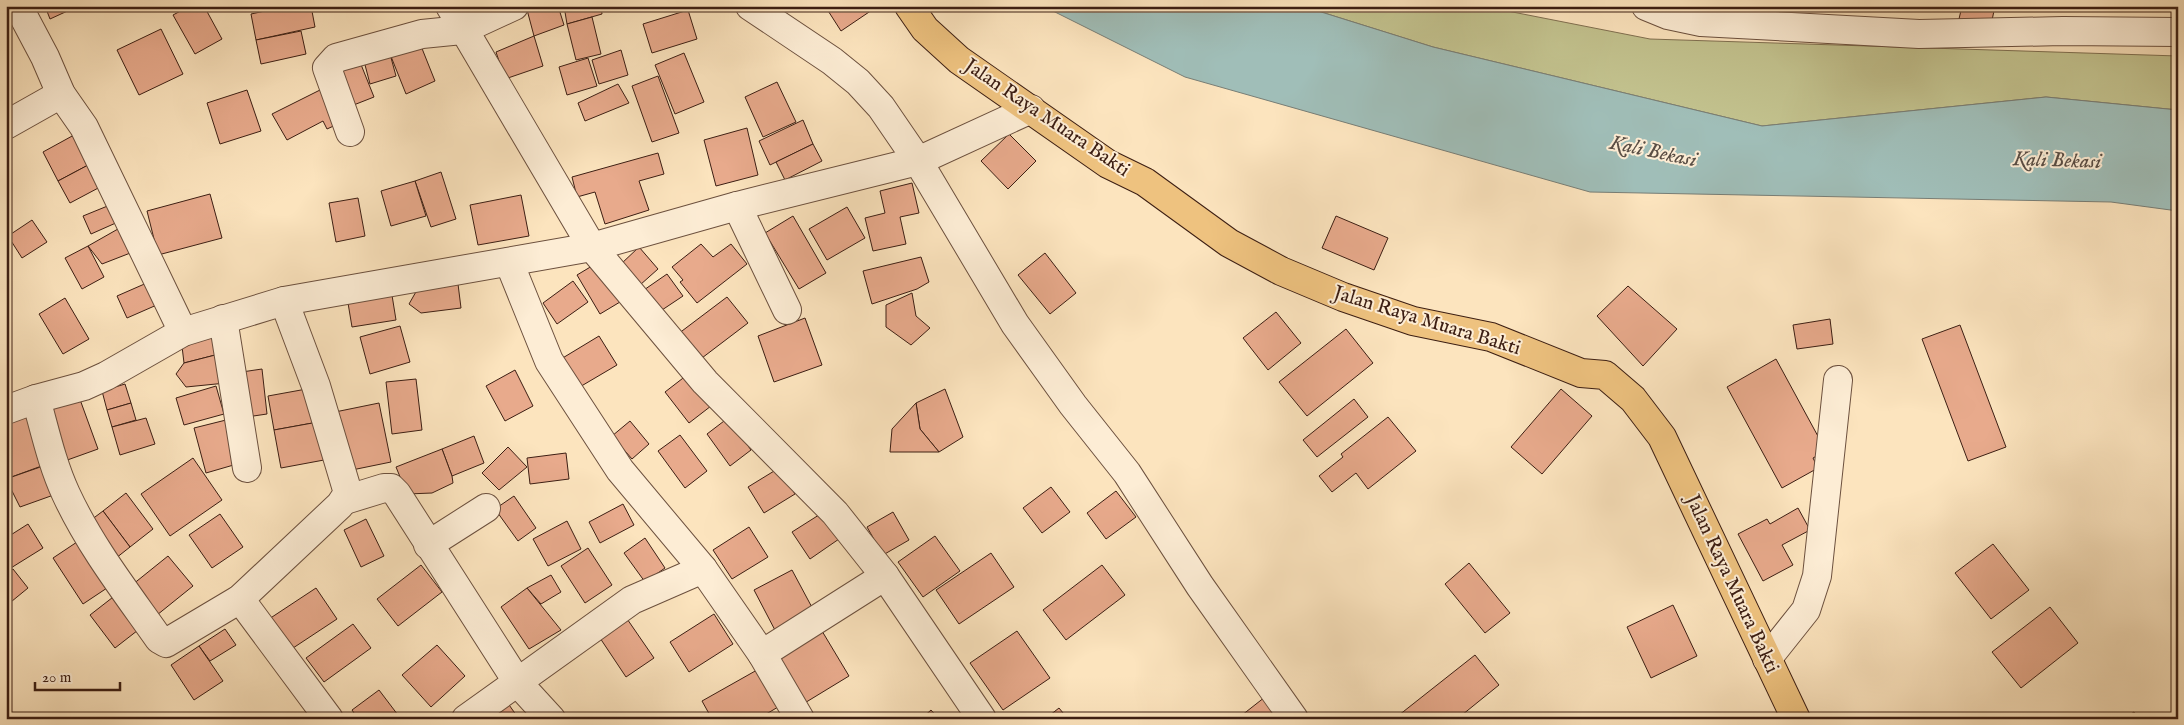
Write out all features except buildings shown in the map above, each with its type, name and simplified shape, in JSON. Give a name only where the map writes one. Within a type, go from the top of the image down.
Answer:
[{"type":"main road","name":"Jalan Raya Muara Bakti","points":[[909,6],[925,30],[959,60],[1108,164],[1146,182],[1229,243],[1280,271],[1343,297],[1413,321],[1491,337],[1581,373],[1605,375],[1634,399],[1662,438],[1796,719]]},
{"type":"street","points":[[18,6],[46,57],[61,94],[84,127],[183,332]]},
{"type":"street","points":[[450,6],[462,30],[592,247],[705,382],[835,513],[885,576],[982,719]]},
{"type":"street","points":[[350,132],[327,68],[331,61],[422,34],[462,30],[514,6]]},
{"type":"street","points":[[750,6],[832,61],[858,82],[881,107],[932,155],[1015,324],[1073,405],[1127,473],[1200,586],[1294,719]]},
{"type":"street","points":[[1646,6],[1668,14],[1701,22],[1919,34],[2063,31],[2178,32]]},
{"type":"street","points":[[6,125],[61,94]]},
{"type":"street","points":[[6,410],[36,399],[84,386],[106,376],[183,332],[284,301],[592,247],[737,206],[932,155],[1031,109]]},
{"type":"street","points":[[737,206],[787,310]]},
{"type":"street","points":[[509,262],[549,361],[620,470],[703,569],[762,654],[800,719]]},
{"type":"street","points":[[36,399],[55,466],[87,536],[159,639],[166,643],[170,642],[240,599],[345,500],[348,494],[316,386],[284,301]]},
{"type":"street","points":[[223,319],[247,468]]},
{"type":"street","points":[[1767,659],[1806,610],[1817,576],[1838,380]]},
{"type":"street","points":[[345,500],[390,488],[397,494],[518,683],[551,719]]},
{"type":"street","points":[[428,545],[486,508]]},
{"type":"street","points":[[466,719],[632,600],[703,569]]},
{"type":"street","points":[[762,654],[885,576]]},
{"type":"street","points":[[240,599],[329,719]]},
{"type":"green space","points":[[1302,6],[1482,6],[1650,39],[2178,56],[2178,110],[2046,97],[1762,126],[1433,47]]},
{"type":"water","name":"Kali Bekasi","points":[[1043,6],[1302,6],[1433,47],[1762,126],[2046,97],[2178,110],[2178,211],[2111,202],[1590,192],[1185,77]]}]
